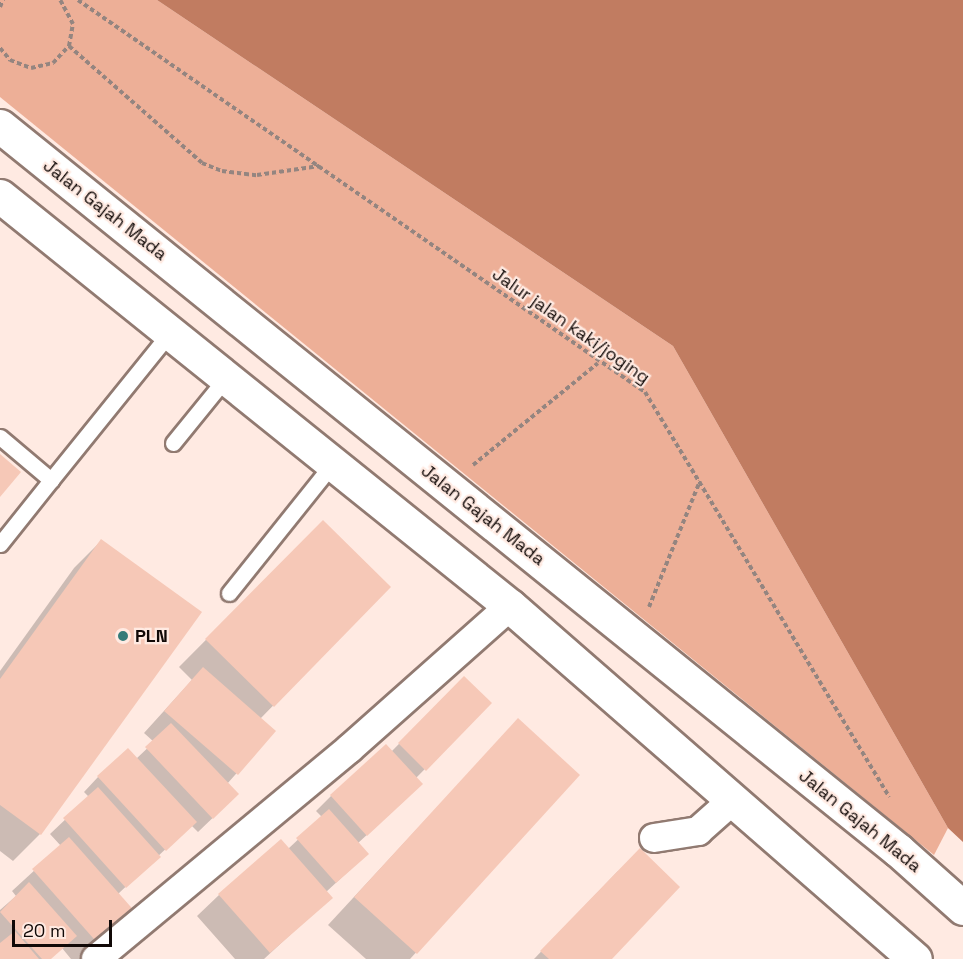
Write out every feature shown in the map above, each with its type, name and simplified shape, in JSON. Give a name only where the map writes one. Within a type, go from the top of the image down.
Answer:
[{"type":"highway","name":"Jalan Gajah Mada","points":[[0,126],[637,638],[898,850],[963,908]]},
{"type":"highway","points":[[0,196],[168,335],[334,462],[510,606],[915,959]]},
{"type":"street","points":[[96,959],[349,749],[510,606]]},
{"type":"street","points":[[654,838],[698,831],[733,800]]},
{"type":"lane","points":[[0,543],[168,335]]},
{"type":"lane","points":[[173,443],[225,379]]},
{"type":"lane","points":[[0,437],[51,480]]},
{"type":"lane","points":[[229,593],[334,462]]},
{"type":"path","points":[[0,7],[3,0]]},
{"type":"path","name":"Jalur jalan kaki/joging","points":[[78,0],[320,166],[598,363],[645,392],[895,808],[898,850]]},
{"type":"path","points":[[0,48],[10,60],[31,68],[54,63],[69,46],[73,24],[64,1]]},
{"type":"path","points":[[69,46],[202,163],[222,171],[257,175],[320,166]]},
{"type":"path","points":[[447,487],[598,363]]},
{"type":"path","points":[[637,638],[700,481]]},
{"type":"shaded area","points":[[0,0],[157,0],[673,346],[948,828],[934,855],[0,97]]},
{"type":"shaded area","points":[[157,0],[963,0],[963,842],[948,828],[673,346]]},
{"type":"building","points":[[0,454],[21,472],[0,497]]},
{"type":"building","points":[[323,520],[391,587],[274,707],[205,639]]},
{"type":"building","points":[[101,539],[202,612],[41,835],[0,805],[0,679]]},
{"type":"building","points":[[203,667],[276,731],[238,775],[164,711]]},
{"type":"building","points":[[464,676],[492,703],[426,771],[398,743]]},
{"type":"building","points":[[518,718],[580,775],[417,954],[354,897]]},
{"type":"building","points":[[171,723],[239,794],[213,819],[145,747]]},
{"type":"building","points":[[386,744],[423,784],[367,836],[330,795]]},
{"type":"building","points":[[128,748],[197,822],[166,851],[97,776]]},
{"type":"building","points":[[98,787],[161,857],[126,888],[63,818]]},
{"type":"building","points":[[329,809],[369,854],[336,883],[296,838]]},
{"type":"building","points":[[69,837],[138,915],[101,947],[32,869]]},
{"type":"building","points":[[281,839],[333,898],[270,953],[218,894]]},
{"type":"building","points":[[640,848],[680,887],[612,959],[549,959],[540,951]]},
{"type":"building","points":[[29,882],[77,936],[51,959],[42,959],[0,912]]},
{"type":"building","points":[[15,931],[39,959],[0,959],[0,943]]},
{"type":"place","name":"PLN","points":[[123,636]]}]
